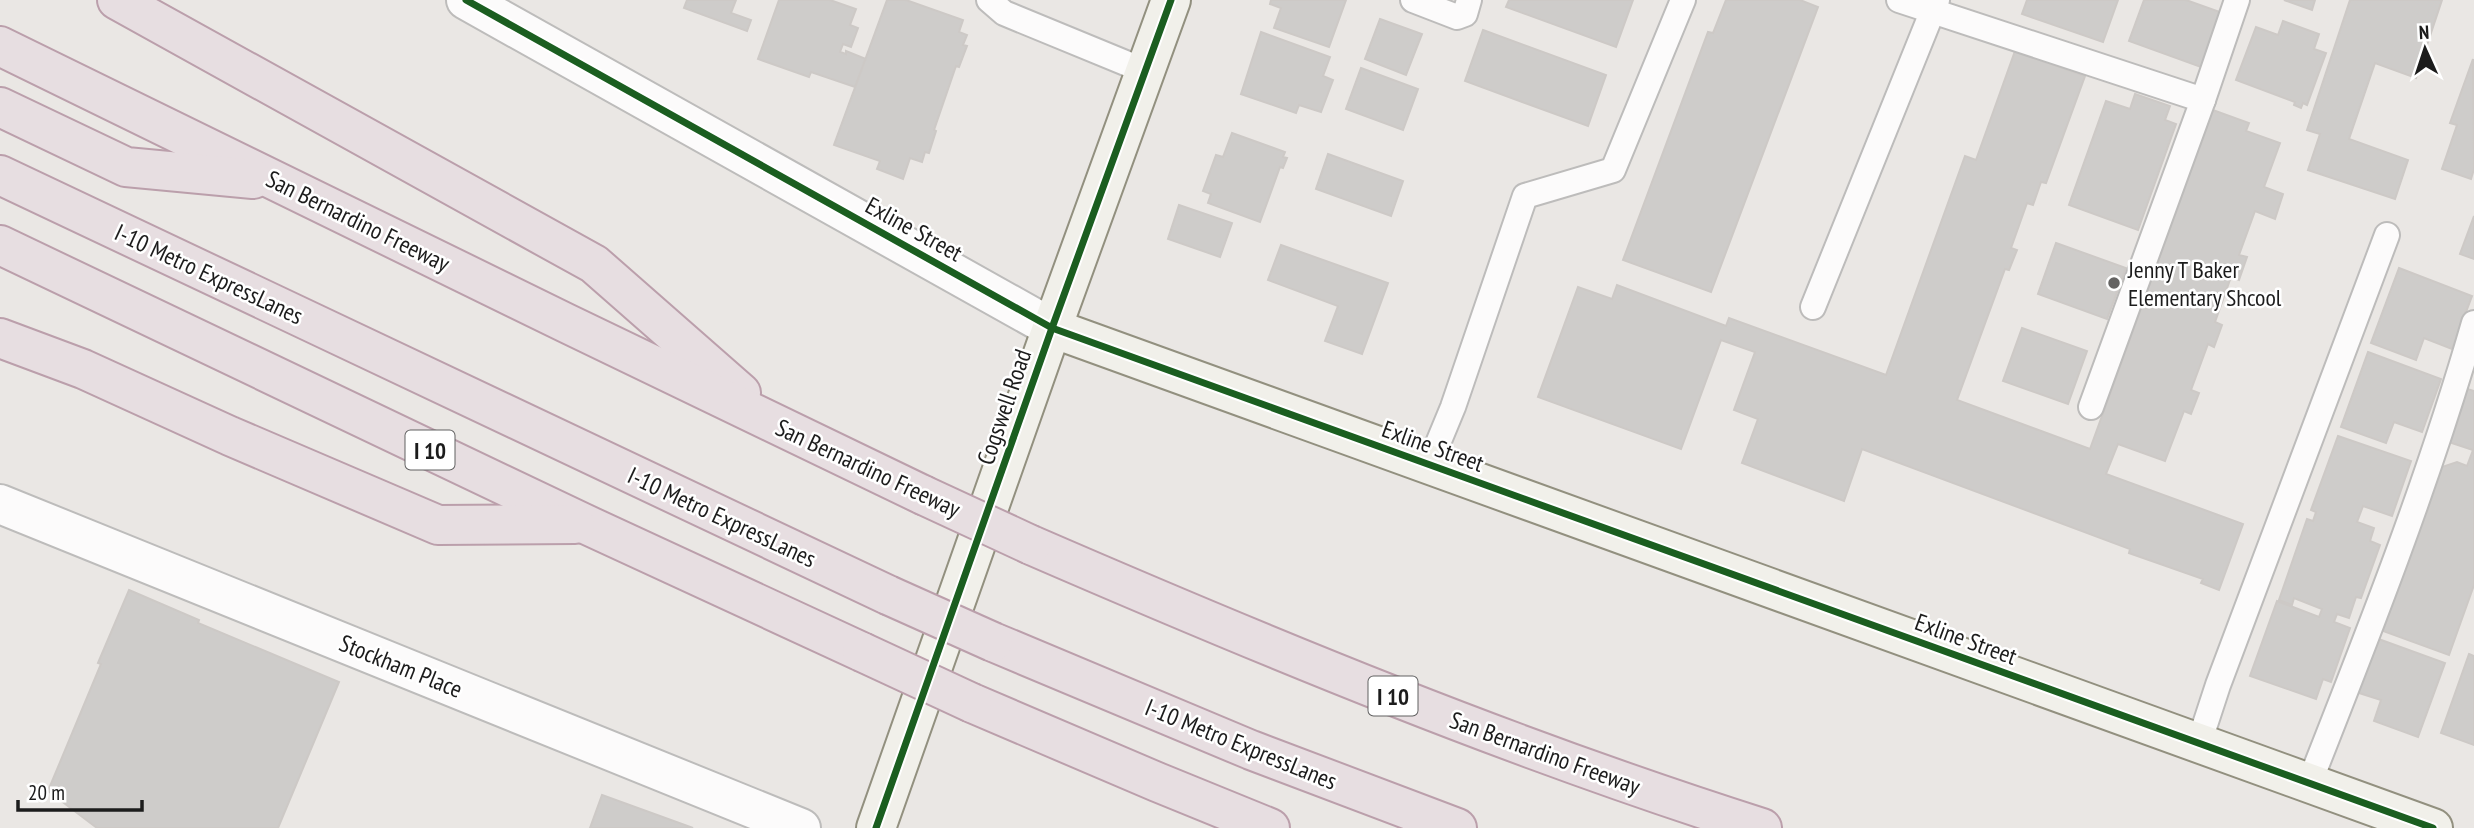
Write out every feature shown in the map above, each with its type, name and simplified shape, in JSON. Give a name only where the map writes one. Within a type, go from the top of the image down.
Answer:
[{"type":"highway","points":[[117,0],[594,264],[777,425]]},
{"type":"highway","name":"San Bernardino Freeway","points":[[0,46],[777,425],[1031,545],[1221,627],[1409,702],[1670,799],[1762,828]]},
{"type":"highway","points":[[0,107],[126,167],[279,182]]},
{"type":"highway","name":"I-10 Metro ExpressLanes","points":[[0,175],[888,595],[1251,750],[1457,828]]},
{"type":"highway","name":"I 10","points":[[0,245],[583,523],[972,703],[1270,828]]},
{"type":"highway","points":[[0,338],[83,369],[229,436],[438,525],[583,523]]},
{"type":"street","name":"Exline Street","points":[[466,0],[1052,328],[2433,828]]},
{"type":"street","name":"Cogswell Road","points":[[876,828],[1171,0]]},
{"type":"street","name":"Stockham Place","points":[[0,505],[802,828]]},
{"type":"lane","points":[[989,0],[1004,13],[1145,71]]},
{"type":"lane","points":[[1413,0],[1457,17],[1465,13],[1469,0]]},
{"type":"lane","points":[[1429,465],[1453,407],[1525,195],[1613,170],[1684,0]]},
{"type":"lane","points":[[1899,0],[1935,5],[2203,100]]},
{"type":"lane","points":[[2091,407],[2237,0]]},
{"type":"lane","points":[[1813,307],[1935,5]]},
{"type":"lane","points":[[2199,743],[2218,685],[2387,235]]},
{"type":"lane","points":[[2309,783],[2381,603],[2451,403],[2474,323]]},
{"type":"building","points":[[687,0],[736,0],[731,13],[751,20],[747,31],[684,8]]},
{"type":"building","points":[[779,0],[830,0],[856,9],[850,25],[858,28],[851,47],[843,44],[840,52],[846,54],[846,51],[866,59],[855,87],[811,72],[809,77],[758,59]]},
{"type":"building","points":[[887,0],[906,0],[963,20],[959,32],[967,35],[963,45],[967,46],[959,67],[956,66],[929,153],[925,152],[922,162],[910,158],[903,179],[877,169],[880,161],[834,145]]},
{"type":"building","points":[[1271,0],[1346,0],[1329,47],[1274,28],[1281,8],[1270,4]]},
{"type":"building","points":[[1509,0],[1633,0],[1616,47],[1506,7]]},
{"type":"building","points":[[1726,0],[1800,0],[1818,7],[1711,292],[1623,260],[1708,32],[1713,33]]},
{"type":"building","points":[[2027,0],[2118,0],[2103,42],[2022,14]]},
{"type":"building","points":[[2144,0],[2186,0],[2220,12],[2201,67],[2129,41]]},
{"type":"building","points":[[2284,0],[2315,0],[2312,10]]},
{"type":"building","points":[[2350,0],[2442,0],[2416,78],[2375,63],[2349,139],[2408,160],[2395,199],[2308,170],[2320,134],[2307,130]]},
{"type":"building","points":[[1380,19],[1422,34],[1406,75],[1365,59]]},
{"type":"building","points":[[2283,21],[2319,34],[2314,49],[2326,53],[2307,105],[2303,103],[2301,108],[2294,105],[2295,102],[2236,80],[2256,27],[2278,35]]},
{"type":"building","points":[[1483,30],[1606,75],[1588,126],[1465,81]]},
{"type":"building","points":[[1261,32],[1330,57],[1323,76],[1333,80],[1321,112],[1299,105],[1296,113],[1241,94]]},
{"type":"building","points":[[2015,51],[2085,76],[2046,183],[2041,182],[2033,205],[2027,203],[2011,248],[2017,250],[2009,270],[2005,269],[1957,400],[2090,449],[2213,110],[2249,123],[2246,131],[2280,143],[2264,187],[2283,194],[2275,219],[2255,211],[2239,255],[2247,257],[2239,280],[2231,277],[2215,322],[2222,325],[2214,347],[2208,344],[2191,390],[2199,393],[2191,414],[2184,411],[2165,461],[2118,444],[2106,474],[2243,524],[2219,590],[2201,583],[2203,579],[2129,553],[2130,549],[1862,449],[1844,501],[1742,463],[1758,419],[1734,410],[1755,352],[1721,340],[1681,449],[1538,397],[1578,287],[1612,299],[1617,285],[1726,326],[1729,318],[1886,375],[1965,156],[1976,160]]},
{"type":"building","points":[[2473,59],[2474,169],[2471,179],[2442,169],[2457,125],[2450,123]]},
{"type":"building","points":[[1361,68],[1418,89],[1403,130],[1346,109]]},
{"type":"building","points":[[2135,94],[2170,106],[2165,120],[2176,124],[2138,230],[2069,205],[2106,101],[2130,109]]},
{"type":"building","points":[[1232,133],[1285,152],[1283,157],[1287,158],[1283,168],[1280,167],[1260,222],[1208,203],[1211,194],[1203,191],[1216,155],[1223,157]]},
{"type":"building","points":[[1328,154],[1403,181],[1391,216],[1316,189]]},
{"type":"building","points":[[1179,205],[1232,223],[1220,257],[1168,239]]},
{"type":"building","points":[[2474,216],[2474,259],[2460,254]]},
{"type":"building","points":[[2056,243],[2126,268],[2107,319],[2038,294]]},
{"type":"building","points":[[1281,245],[1388,283],[1362,354],[1325,341],[1338,306],[1268,280]]},
{"type":"building","points":[[2399,268],[2472,296],[2452,349],[2424,338],[2416,360],[2371,343]]},
{"type":"building","points":[[2022,328],[2087,351],[2068,404],[2003,381]]},
{"type":"building","points":[[2368,352],[2441,379],[2422,432],[2394,422],[2386,443],[2341,427]]},
{"type":"building","points":[[2464,388],[2474,391],[2474,585],[2449,655],[2383,631],[2390,610],[2384,607],[2433,470],[2457,462],[2467,466],[2473,450],[2446,441]]},
{"type":"building","points":[[2338,436],[2411,461],[2392,516],[2363,506],[2357,522],[2374,528],[2370,541],[2380,545],[2361,598],[2356,597],[2349,618],[2337,614],[2334,622],[2350,628],[2331,682],[2323,679],[2316,699],[2250,676],[2277,601],[2319,617],[2322,609],[2294,598],[2292,605],[2279,600],[2307,519],[2313,521],[2316,512],[2311,510]]},
{"type":"building","points":[[129,590],[199,620],[198,623],[339,682],[278,828],[97,828],[48,791]]},
{"type":"building","points":[[2373,637],[2445,663],[2418,737],[2374,721],[2381,700],[2353,691]]},
{"type":"building","points":[[2469,654],[2474,656],[2474,745],[2441,733]]},
{"type":"building","points":[[602,795],[693,828],[590,828]]},
{"type":"cycle path","points":[[466,0],[1052,328],[2433,828]]},
{"type":"cycle path","points":[[876,828],[1171,0]]},
{"type":"place","name":"Jenny T Baker Elementary Shcool","points":[[2114,283]]}]
